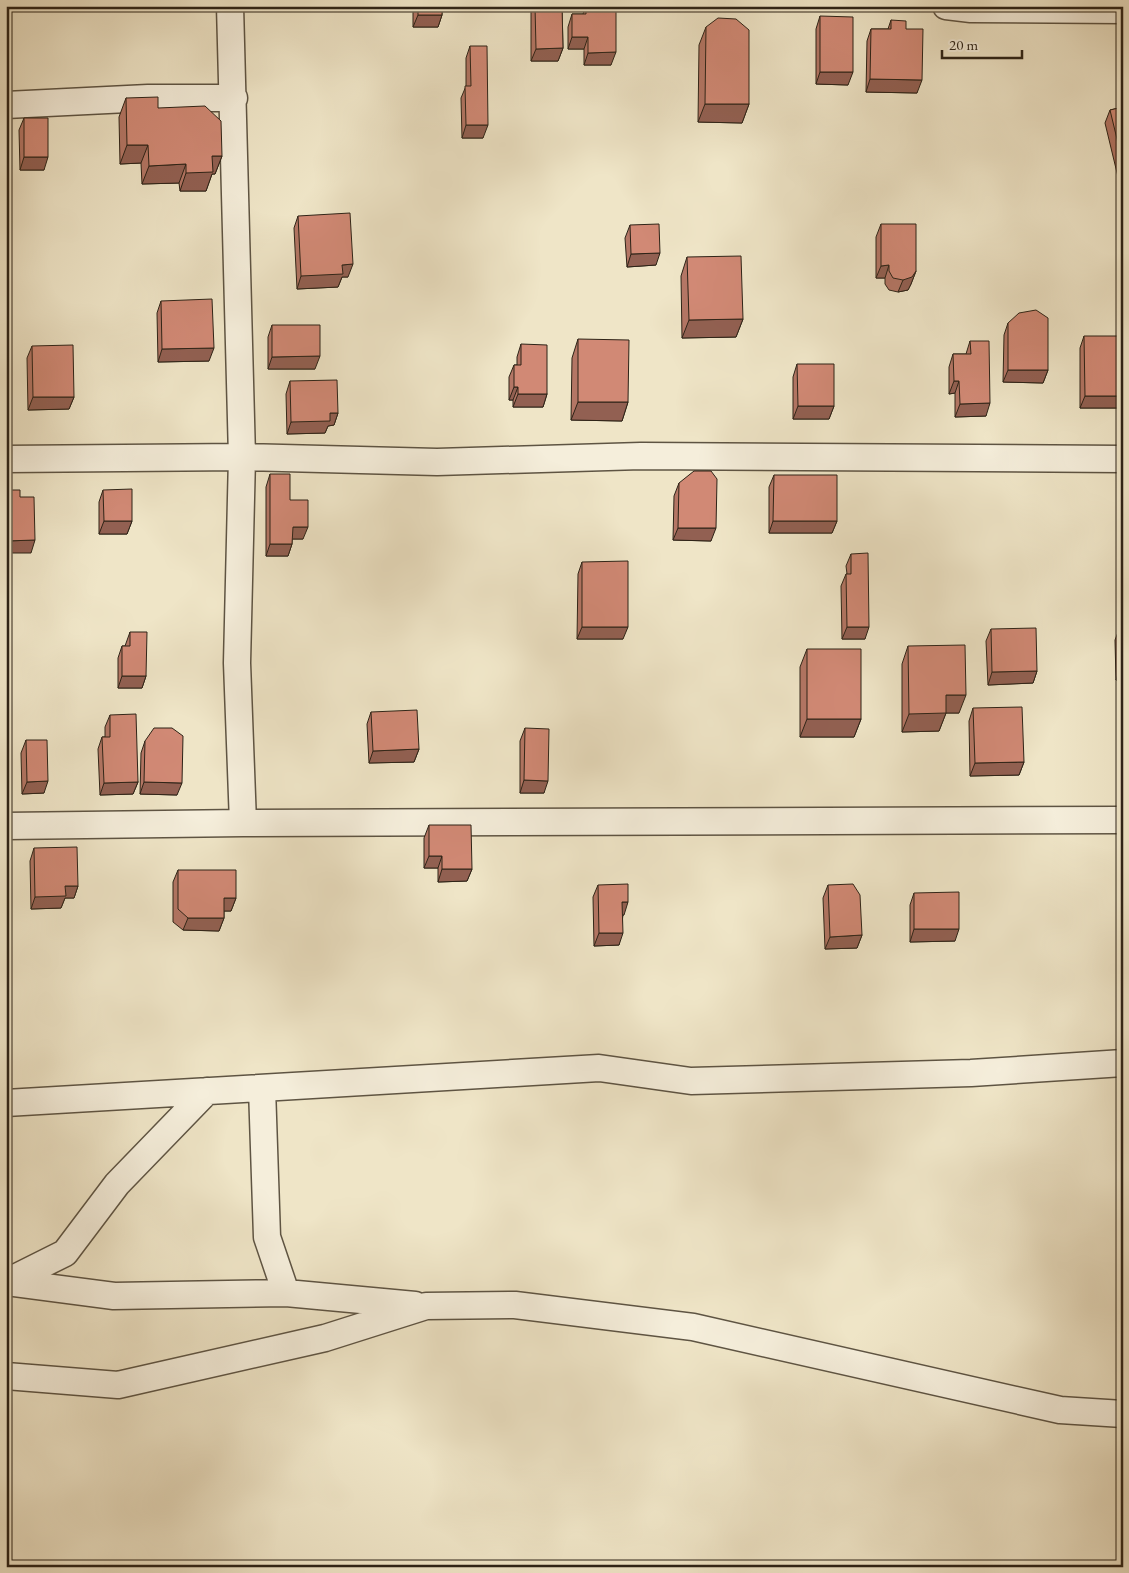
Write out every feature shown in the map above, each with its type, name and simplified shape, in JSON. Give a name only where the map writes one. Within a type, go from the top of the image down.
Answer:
[{"type":"street","points":[[230,6],[234,98],[242,457],[237,664],[242,823]]},
{"type":"street","points":[[946,6],[1123,10]]},
{"type":"street","points":[[6,105],[148,98],[234,98]]},
{"type":"street","points":[[6,459],[242,457],[437,462],[642,456],[1123,459]]},
{"type":"street","points":[[6,826],[242,823],[1123,820]]},
{"type":"street","points":[[6,1103],[599,1068],[691,1081],[971,1073],[1123,1063]]},
{"type":"street","points":[[262,1088],[267,1237],[286,1293]]},
{"type":"street","points":[[207,1091],[116,1184],[65,1253],[7,1282],[114,1296],[286,1293],[426,1306],[515,1305],[693,1327],[1060,1410],[1123,1414]]},
{"type":"street","points":[[6,1376],[118,1386],[325,1338],[426,1306]]},
{"type":"building","points":[[418,6],[442,6],[442,15],[418,15]]},
{"type":"building","points":[[535,6],[562,6],[563,48],[536,49]]},
{"type":"building","points":[[586,6],[616,6],[616,52],[588,53],[588,37],[572,37],[572,14],[586,14]]},
{"type":"building","points":[[820,16],[853,17],[853,72],[820,72]]},
{"type":"building","points":[[718,18],[736,19],[749,30],[749,104],[705,104],[706,27]]},
{"type":"building","points":[[891,20],[906,21],[906,29],[923,29],[922,80],[870,79],[871,29],[891,29]]},
{"type":"building","points":[[470,46],[487,46],[488,125],[466,125],[465,86],[471,86]]},
{"type":"building","points":[[158,97],[158,108],[205,106],[221,121],[222,156],[212,156],[213,172],[186,173],[186,164],[149,166],[148,145],[127,145],[126,98]]},
{"type":"building","points":[[1123,107],[1123,164],[1110,110]]},
{"type":"building","points":[[24,118],[48,118],[48,157],[24,157]]},
{"type":"building","points":[[350,213],[353,264],[342,265],[343,274],[301,276],[298,216]]},
{"type":"building","points":[[659,224],[660,253],[631,254],[630,225]]},
{"type":"building","points":[[881,224],[916,224],[916,271],[912,277],[903,280],[893,278],[889,271],[889,265],[881,266]]},
{"type":"building","points":[[741,256],[743,319],[689,320],[687,257]]},
{"type":"building","points":[[212,299],[214,348],[162,349],[161,301]]},
{"type":"building","points":[[1036,310],[1048,318],[1048,370],[1008,370],[1008,323],[1019,313]]},
{"type":"building","points":[[272,325],[320,325],[320,356],[272,357]]},
{"type":"building","points":[[1084,336],[1123,336],[1123,396],[1085,396]]},
{"type":"building","points":[[578,339],[629,340],[628,402],[578,402]]},
{"type":"building","points":[[970,341],[989,341],[990,403],[960,404],[959,381],[954,381],[953,354],[971,354]]},
{"type":"building","points":[[521,344],[547,345],[547,394],[518,394],[518,387],[514,387],[514,365],[521,365]]},
{"type":"building","points":[[73,345],[74,397],[33,397],[32,346]]},
{"type":"building","points":[[797,364],[834,364],[834,406],[798,406]]},
{"type":"building","points":[[337,380],[338,413],[330,413],[330,421],[291,422],[290,381]]},
{"type":"building","points":[[694,471],[711,471],[717,479],[716,528],[678,528],[679,483]]},
{"type":"building","points":[[270,474],[290,474],[290,500],[308,500],[308,527],[293,527],[292,544],[270,544]]},
{"type":"building","points":[[774,475],[837,475],[837,521],[773,521]]},
{"type":"building","points":[[132,489],[132,521],[104,521],[103,490]]},
{"type":"building","points":[[6,490],[20,490],[20,497],[34,497],[35,540],[6,541]]},
{"type":"building","points":[[868,553],[869,627],[847,627],[846,574],[851,574],[851,554]]},
{"type":"building","points":[[628,561],[628,627],[582,627],[582,562]]},
{"type":"building","points":[[1120,627],[1123,627],[1123,668],[1120,668]]},
{"type":"building","points":[[1036,628],[1037,671],[992,672],[991,629]]},
{"type":"building","points":[[130,632],[147,632],[146,676],[122,676],[122,646],[130,646]]},
{"type":"building","points":[[965,645],[966,695],[946,695],[946,713],[909,714],[908,646]]},
{"type":"building","points":[[807,649],[861,649],[861,719],[807,719]]},
{"type":"building","points":[[1022,707],[1024,762],[975,763],[973,708]]},
{"type":"building","points":[[417,710],[419,749],[373,751],[371,712]]},
{"type":"building","points":[[136,714],[138,782],[104,783],[102,737],[110,737],[110,715]]},
{"type":"building","points":[[154,728],[172,728],[183,736],[182,783],[144,782],[145,741]]},
{"type":"building","points":[[525,728],[549,729],[548,781],[524,780]]},
{"type":"building","points":[[26,740],[47,740],[48,781],[27,782]]},
{"type":"building","points":[[429,825],[471,825],[472,869],[442,869],[442,856],[429,856]]},
{"type":"building","points":[[77,847],[78,886],[65,886],[66,896],[35,897],[34,848]]},
{"type":"building","points":[[178,870],[236,870],[236,898],[224,898],[224,918],[188,918],[178,909]]},
{"type":"building","points":[[628,884],[628,902],[622,902],[623,933],[599,933],[598,885]]},
{"type":"building","points":[[853,884],[860,895],[862,935],[830,937],[828,885]]},
{"type":"building","points":[[959,892],[959,929],[914,929],[914,893]]}]
